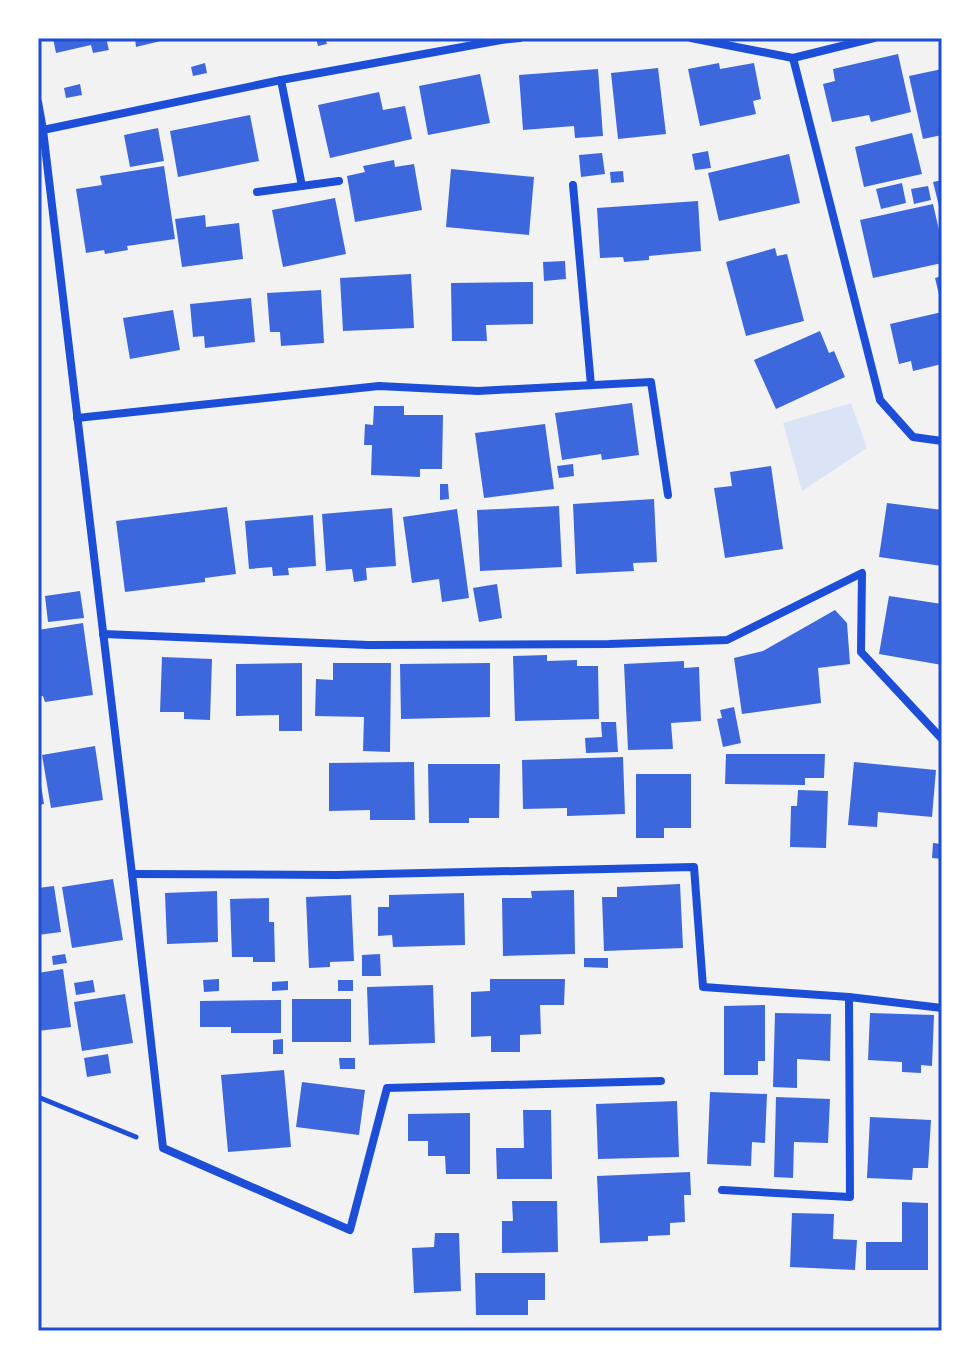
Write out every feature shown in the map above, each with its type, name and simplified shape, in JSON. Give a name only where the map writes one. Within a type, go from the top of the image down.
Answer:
[{"type":"street","points":[[43,130],[281,80],[500,39],[520,38]]},
{"type":"street","points":[[691,38],[793,58],[874,38]]},
{"type":"street","points":[[793,58],[880,400],[913,437],[942,441]]},
{"type":"street","points":[[281,80],[302,186]]},
{"type":"street","points":[[38,102],[163,1148],[350,1230],[387,1088],[661,1081]]},
{"type":"street","points":[[257,192],[339,181]]},
{"type":"street","points":[[573,185],[591,385]]},
{"type":"street","points":[[77,418],[379,386],[478,391],[651,382],[668,495]]},
{"type":"street","points":[[103,634],[368,645],[727,640],[862,573],[861,652],[942,739]]},
{"type":"street","points":[[132,874],[336,875],[694,867],[703,987],[849,997],[942,1008]]},
{"type":"street","points":[[722,1190],[850,1197],[849,997]]},
{"type":"path","points":[[38,1097],[163,1148]]},
{"type":"shaded area","points":[[851,403],[867,448],[802,491],[783,423]]},
{"type":"building","points":[[53,38],[106,38],[109,50],[93,53],[91,45],[56,53]]},
{"type":"building","points":[[135,38],[169,38],[169,39],[136,47]]},
{"type":"building","points":[[316,38],[325,38],[327,44],[318,46]]},
{"type":"building","points":[[898,54],[911,112],[871,122],[869,115],[832,122],[823,84],[835,81],[833,69]]},
{"type":"building","points":[[205,63],[207,73],[193,76],[191,67]]},
{"type":"building","points":[[719,63],[720,69],[754,63],[761,99],[753,101],[756,114],[700,126],[688,69]]},
{"type":"building","points":[[658,68],[666,134],[618,139],[611,73]]},
{"type":"building","points":[[598,69],[603,136],[575,138],[574,126],[523,130],[519,75]]},
{"type":"building","points":[[942,69],[942,135],[923,139],[909,76]]},
{"type":"building","points":[[480,74],[490,123],[428,135],[419,86]]},
{"type":"building","points":[[80,84],[82,95],[66,98],[64,88]]},
{"type":"building","points":[[379,92],[383,110],[405,106],[412,139],[330,158],[318,105]]},
{"type":"building","points":[[250,115],[259,161],[178,177],[170,131]]},
{"type":"building","points":[[158,128],[164,161],[130,167],[124,135]]},
{"type":"building","points":[[912,133],[922,174],[864,187],[855,147]]},
{"type":"building","points":[[708,151],[711,168],[695,170],[692,154]]},
{"type":"building","points":[[602,153],[605,174],[581,177],[579,155]]},
{"type":"building","points":[[789,154],[800,203],[719,221],[708,173]]},
{"type":"building","points":[[394,160],[395,167],[414,164],[422,210],[355,222],[347,176],[365,172],[363,166]]},
{"type":"building","points":[[164,166],[175,239],[127,246],[128,250],[105,254],[104,250],[86,253],[76,189],[102,185],[100,176]]},
{"type":"building","points":[[451,169],[534,177],[529,235],[446,227]]},
{"type":"building","points":[[623,171],[624,182],[611,183],[610,172]]},
{"type":"building","points":[[942,180],[942,214],[941,214],[933,182]]},
{"type":"building","points":[[902,183],[906,203],[881,209],[876,189]]},
{"type":"building","points":[[928,186],[931,200],[914,204],[911,189]]},
{"type":"building","points":[[335,198],[346,254],[283,267],[272,210]]},
{"type":"building","points":[[698,201],[701,251],[649,256],[649,260],[624,262],[623,257],[600,258],[597,208]]},
{"type":"building","points":[[933,204],[942,243],[942,263],[873,278],[860,220]]},
{"type":"building","points":[[205,215],[206,227],[239,223],[243,259],[182,267],[175,219]]},
{"type":"building","points":[[775,248],[777,256],[787,254],[804,321],[746,336],[726,262]]},
{"type":"building","points":[[565,261],[566,279],[544,281],[543,262]]},
{"type":"building","points":[[411,274],[414,328],[343,331],[340,278]]},
{"type":"building","points":[[942,276],[942,303],[941,303],[935,278]]},
{"type":"building","points":[[533,282],[533,324],[486,325],[487,341],[452,341],[451,283]]},
{"type":"building","points":[[321,290],[324,343],[281,346],[280,332],[270,332],[267,293]]},
{"type":"building","points":[[251,298],[255,342],[205,348],[204,336],[193,337],[190,304]]},
{"type":"building","points":[[173,310],[180,350],[130,359],[123,318]]},
{"type":"building","points":[[942,312],[942,364],[913,371],[911,361],[899,364],[890,324]]},
{"type":"building","points":[[820,331],[829,353],[834,351],[845,377],[776,409],[754,360]]},
{"type":"building","points":[[632,403],[639,455],[602,460],[601,454],[562,460],[555,413]]},
{"type":"building","points":[[374,406],[404,406],[404,415],[443,415],[442,469],[420,469],[420,477],[371,475],[372,445],[364,445],[365,424],[373,425]]},
{"type":"building","points":[[545,424],[554,489],[484,498],[475,433]]},
{"type":"building","points":[[573,464],[574,476],[559,478],[557,466]]},
{"type":"building","points":[[771,466],[783,549],[725,558],[714,488],[732,486],[730,472]]},
{"type":"building","points":[[440,484],[448,484],[449,499],[440,500]]},
{"type":"building","points":[[654,499],[657,562],[633,563],[634,571],[576,574],[573,504]]},
{"type":"building","points":[[887,503],[942,510],[942,566],[879,557]]},
{"type":"building","points":[[559,506],[562,567],[480,571],[477,510]]},
{"type":"building","points":[[227,507],[236,574],[205,578],[205,582],[125,592],[116,521]]},
{"type":"building","points":[[392,508],[396,566],[366,568],[367,580],[354,582],[352,569],[326,571],[322,514]]},
{"type":"building","points":[[457,509],[469,598],[442,602],[439,579],[412,583],[403,517]]},
{"type":"building","points":[[313,515],[316,566],[288,568],[289,575],[273,576],[272,567],[249,569],[245,521]]},
{"type":"building","points":[[497,584],[502,618],[479,622],[473,588]]},
{"type":"building","points":[[80,591],[84,618],[48,622],[45,596]]},
{"type":"building","points":[[889,596],[942,604],[942,665],[879,654]]},
{"type":"building","points":[[835,610],[847,623],[850,664],[818,668],[821,703],[742,714],[734,658],[763,651]]},
{"type":"building","points":[[83,623],[93,695],[45,702],[43,696],[38,697],[38,630]]},
{"type":"building","points":[[547,655],[547,661],[577,660],[577,666],[598,666],[599,719],[515,721],[513,656]]},
{"type":"building","points":[[162,657],[212,659],[210,720],[184,719],[184,712],[160,712]]},
{"type":"building","points":[[684,661],[684,668],[699,667],[701,721],[671,723],[673,749],[628,750],[624,664]]},
{"type":"building","points":[[302,663],[302,731],[279,731],[279,715],[236,716],[236,664]]},
{"type":"building","points":[[333,663],[391,663],[390,752],[363,751],[364,717],[315,716],[316,679],[333,680]]},
{"type":"building","points":[[490,663],[490,717],[401,719],[400,664]]},
{"type":"building","points":[[734,707],[741,743],[723,747],[717,719],[722,718],[720,710]]},
{"type":"building","points":[[601,722],[616,722],[618,752],[586,753],[585,738],[602,737]]},
{"type":"building","points":[[95,746],[103,800],[51,808],[42,755]]},
{"type":"building","points":[[726,754],[825,754],[824,778],[805,778],[805,785],[725,784]]},
{"type":"building","points":[[623,757],[625,814],[567,816],[567,808],[523,809],[522,760]]},
{"type":"building","points":[[414,762],[415,820],[370,820],[370,810],[329,811],[329,763]]},
{"type":"building","points":[[854,762],[936,770],[932,817],[878,812],[877,827],[848,825]]},
{"type":"building","points":[[428,764],[500,764],[499,818],[469,818],[469,823],[429,823]]},
{"type":"building","points":[[636,774],[691,774],[691,828],[664,828],[664,838],[636,838]]},
{"type":"building","points":[[38,779],[44,804],[38,805]]},
{"type":"building","points":[[798,790],[828,791],[826,848],[790,847],[791,806],[797,806]]},
{"type":"building","points":[[933,843],[942,844],[942,859],[932,858]]},
{"type":"building","points":[[113,879],[123,940],[72,948],[62,887]]},
{"type":"building","points":[[680,884],[683,948],[604,951],[602,897],[617,897],[617,887]]},
{"type":"building","points":[[54,886],[61,932],[38,935],[38,888]]},
{"type":"building","points":[[574,890],[575,954],[503,956],[502,898],[532,898],[531,891]]},
{"type":"building","points":[[217,891],[218,942],[167,944],[165,893]]},
{"type":"building","points":[[464,893],[465,945],[393,947],[392,935],[378,936],[378,907],[389,907],[389,895]]},
{"type":"building","points":[[351,895],[354,961],[330,962],[330,967],[309,968],[306,897]]},
{"type":"building","points":[[269,898],[269,922],[274,922],[275,962],[253,962],[253,957],[232,957],[230,899]]},
{"type":"building","points":[[65,954],[67,963],[53,965],[52,956]]},
{"type":"building","points":[[380,954],[381,976],[362,976],[362,955]]},
{"type":"building","points":[[584,958],[608,958],[608,968],[584,967]]},
{"type":"building","points":[[63,969],[71,1027],[38,1031],[38,973]]},
{"type":"building","points":[[219,979],[219,991],[204,992],[203,980]]},
{"type":"building","points":[[490,979],[565,979],[564,1005],[540,1005],[541,1034],[520,1035],[520,1052],[491,1052],[491,1036],[471,1037],[471,992],[490,991]]},
{"type":"building","points":[[93,980],[95,992],[76,995],[74,983]]},
{"type":"building","points":[[338,980],[353,980],[353,991],[338,991]]},
{"type":"building","points":[[288,981],[288,990],[272,991],[272,982]]},
{"type":"building","points":[[433,985],[435,1043],[369,1045],[367,987]]},
{"type":"building","points":[[125,994],[133,1043],[82,1051],[74,1002]]},
{"type":"building","points":[[292,999],[351,999],[351,1042],[292,1042]]},
{"type":"building","points":[[281,1000],[281,1033],[231,1033],[231,1027],[200,1027],[200,1001]]},
{"type":"building","points":[[765,1005],[765,1061],[758,1061],[758,1075],[724,1075],[724,1006]]},
{"type":"building","points":[[775,1013],[831,1014],[830,1061],[797,1059],[797,1088],[773,1087]]},
{"type":"building","points":[[870,1013],[934,1015],[932,1066],[921,1065],[921,1073],[902,1072],[902,1062],[868,1060]]},
{"type":"building","points":[[283,1039],[283,1054],[273,1054],[273,1040]]},
{"type":"building","points":[[108,1054],[111,1073],[87,1077],[84,1058]]},
{"type":"building","points":[[339,1058],[355,1058],[355,1069],[340,1069]]},
{"type":"building","points":[[284,1070],[291,1147],[228,1152],[221,1075]]},
{"type":"building","points":[[302,1082],[365,1090],[359,1135],[296,1127]]},
{"type":"building","points":[[710,1092],[767,1094],[765,1143],[752,1142],[751,1166],[707,1164]]},
{"type":"building","points":[[776,1097],[830,1099],[828,1143],[794,1142],[793,1178],[774,1177]]},
{"type":"building","points":[[677,1101],[679,1157],[598,1159],[596,1104]]},
{"type":"building","points":[[523,1110],[551,1110],[552,1179],[497,1179],[496,1148],[524,1148]]},
{"type":"building","points":[[470,1113],[470,1174],[446,1174],[445,1156],[428,1156],[428,1141],[408,1141],[408,1114]]},
{"type":"building","points":[[870,1117],[931,1120],[928,1168],[913,1168],[912,1180],[867,1178]]},
{"type":"building","points":[[690,1172],[691,1195],[684,1195],[685,1222],[670,1223],[670,1235],[648,1236],[648,1241],[600,1243],[597,1176]]},
{"type":"building","points":[[512,1201],[557,1201],[558,1252],[502,1253],[502,1221],[513,1221]]},
{"type":"building","points":[[902,1202],[928,1203],[928,1270],[866,1270],[866,1242],[902,1242]]},
{"type":"building","points":[[792,1213],[834,1214],[833,1239],[857,1240],[855,1270],[790,1267]]},
{"type":"building","points":[[435,1233],[459,1233],[461,1291],[414,1293],[412,1248],[434,1247]]},
{"type":"building","points":[[475,1273],[545,1273],[545,1300],[528,1300],[528,1315],[476,1315]]}]
